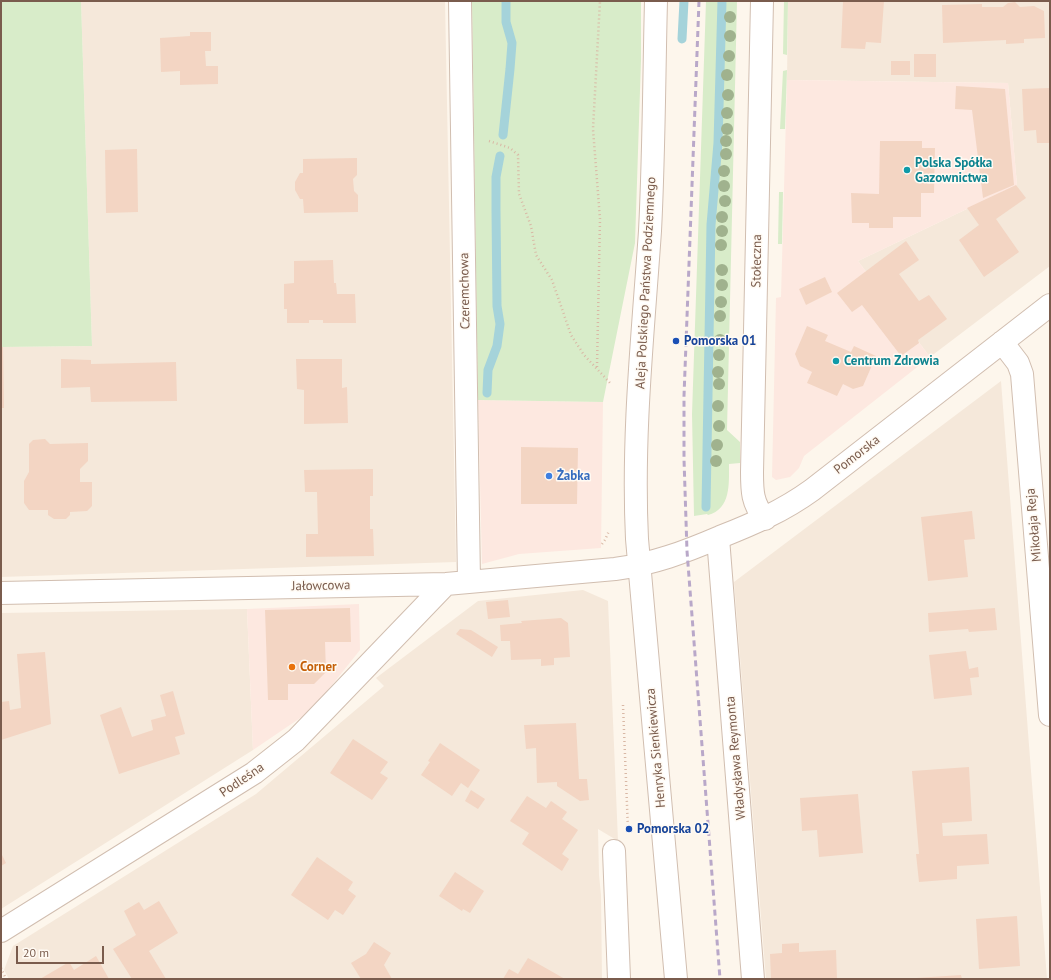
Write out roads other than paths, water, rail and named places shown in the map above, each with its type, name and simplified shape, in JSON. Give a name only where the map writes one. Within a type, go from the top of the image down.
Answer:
[{"type":"street","name":"Czeremchowa","points":[[460,1],[469,582]]},
{"type":"street","name":"Aleja Polskiego Państwa Podziemnego","points":[[640,566],[636,509],[636,453],[650,216],[656,1]]},
{"type":"street","name":"Stołeczna","points":[[762,1],[752,478],[754,499],[757,509],[764,519]]},
{"type":"street","name":"Pomorska","points":[[640,566],[687,551],[764,519],[791,505],[1050,305]]},
{"type":"street","name":"Mikołaja Reja","points":[[1002,342],[1018,362],[1022,374],[1050,715]]},
{"type":"street","name":"Władysława Reymonta","points":[[718,538],[753,979]]},
{"type":"street","name":"Jałowcowa","points":[[1,593],[446,584],[615,570],[640,566]]},
{"type":"street","name":"Henryka Sienkiewicza","points":[[640,566],[676,979]]},
{"type":"street","name":"Podleśna","points":[[1,931],[254,773],[274,758],[296,740],[320,716],[446,584]]},
{"type":"street","points":[[619,979],[621,844]]},
{"type":"waterway","points":[[503,135],[512,43],[506,22],[506,1]]},
{"type":"waterway","points":[[682,39],[684,1]]},
{"type":"waterway","points":[[706,507],[711,225],[718,143],[722,1]]},
{"type":"waterway","points":[[487,393],[488,370],[497,346],[500,324],[497,306],[496,210],[496,177],[500,156]]},
{"type":"railway","points":[[699,1],[684,396],[684,459],[687,551],[720,979]]},
{"type":"place","name":"Polska Spółka Gazownictwa","points":[[907,170]]},
{"type":"place","name":"Pomorska 01","points":[[676,341]]},
{"type":"place","name":"Centrum Zdrowia","points":[[836,361]]},
{"type":"place","name":"Żabka","points":[[549,476]]},
{"type":"place","name":"Corner","points":[[292,667]]},
{"type":"place","name":"Pomorska 02","points":[[629,829]]}]
